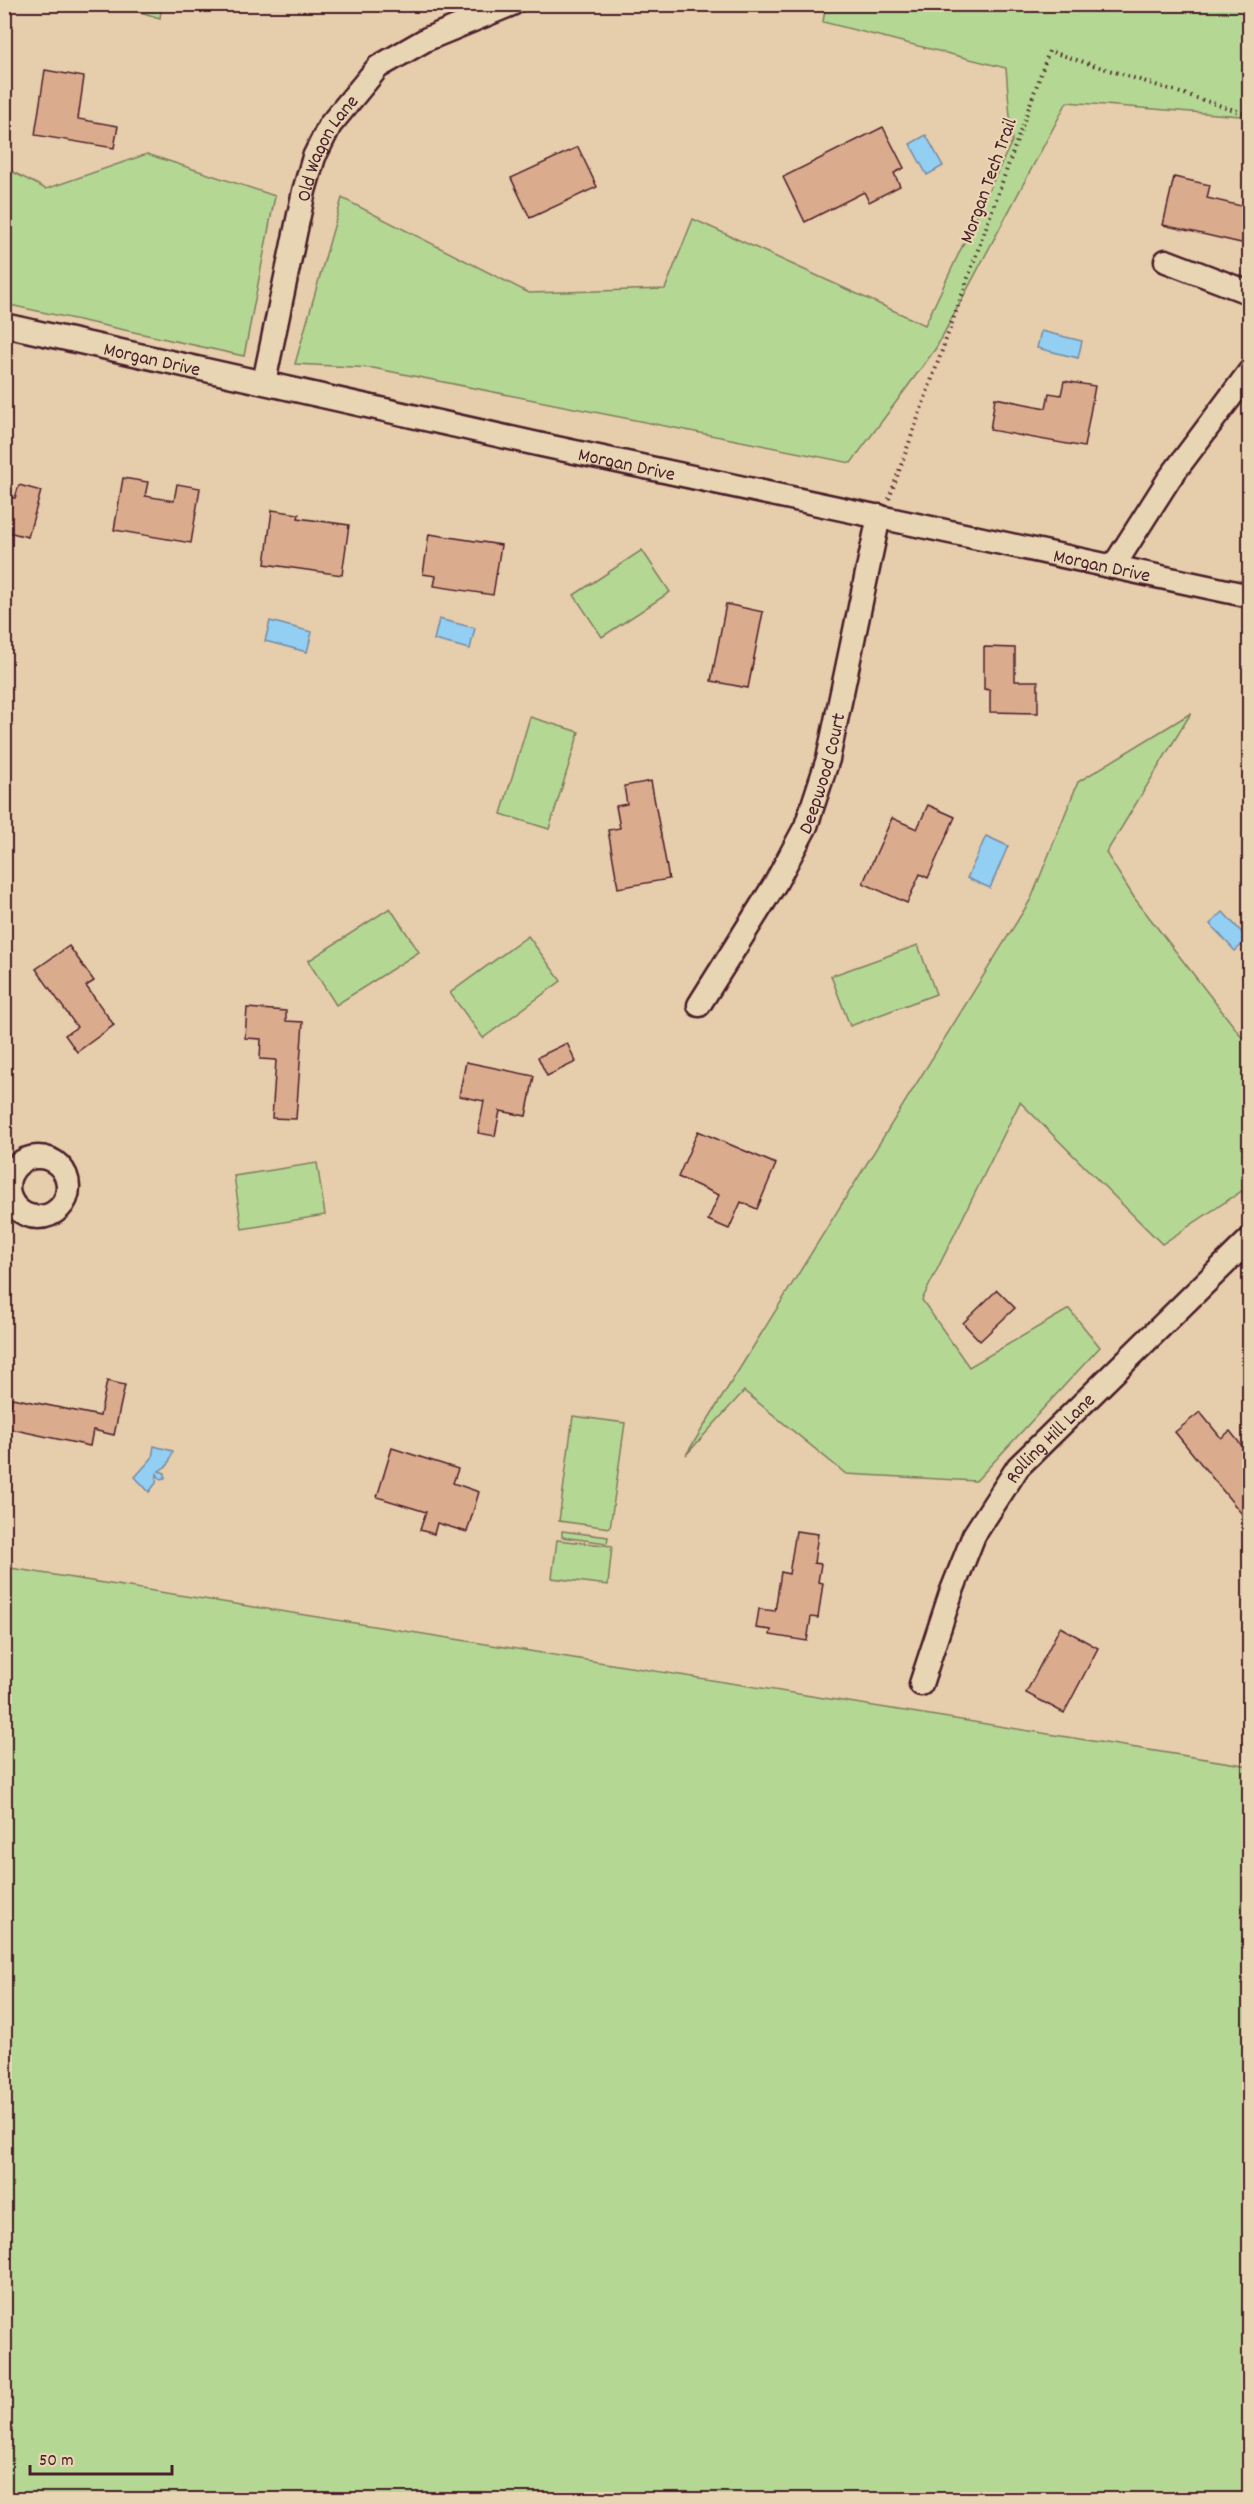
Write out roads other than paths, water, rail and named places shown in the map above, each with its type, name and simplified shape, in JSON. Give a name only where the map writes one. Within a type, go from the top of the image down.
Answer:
[{"type":"street","name":"Old Wagon Lane","points":[[264,382],[303,191],[314,157],[340,110],[378,67],[427,39],[512,4]]},
{"type":"street","points":[[1166,261],[1250,293]]},
{"type":"street","name":"Morgan Drive","points":[[4,325],[531,442],[1250,596]]},
{"type":"street","points":[[1113,567],[1169,479],[1250,371]]},
{"type":"street","name":"Deepwood Court","points":[[699,1005],[775,884],[806,826],[828,759],[880,517]]},
{"type":"street","name":"Rolling Hill Lane","points":[[921,1684],[951,1593],[974,1535],[1018,1467],[1246,1251]]},
{"type":"water","points":[[926,135],[943,166],[927,175],[910,144]]},
{"type":"water","points":[[1041,331],[1082,341],[1078,358],[1037,348]]},
{"type":"water","points":[[439,619],[475,628],[470,649],[434,640]]},
{"type":"water","points":[[270,621],[312,632],[307,652],[265,641]]},
{"type":"water","points":[[986,836],[1008,846],[990,888],[967,878]]},
{"type":"water","points":[[1223,912],[1248,939],[1235,951],[1210,924]]},
{"type":"water","points":[[154,1446],[173,1451],[168,1465],[159,1471],[165,1473],[165,1478],[160,1479],[157,1474],[156,1483],[149,1492],[135,1477],[152,1458]]}]
